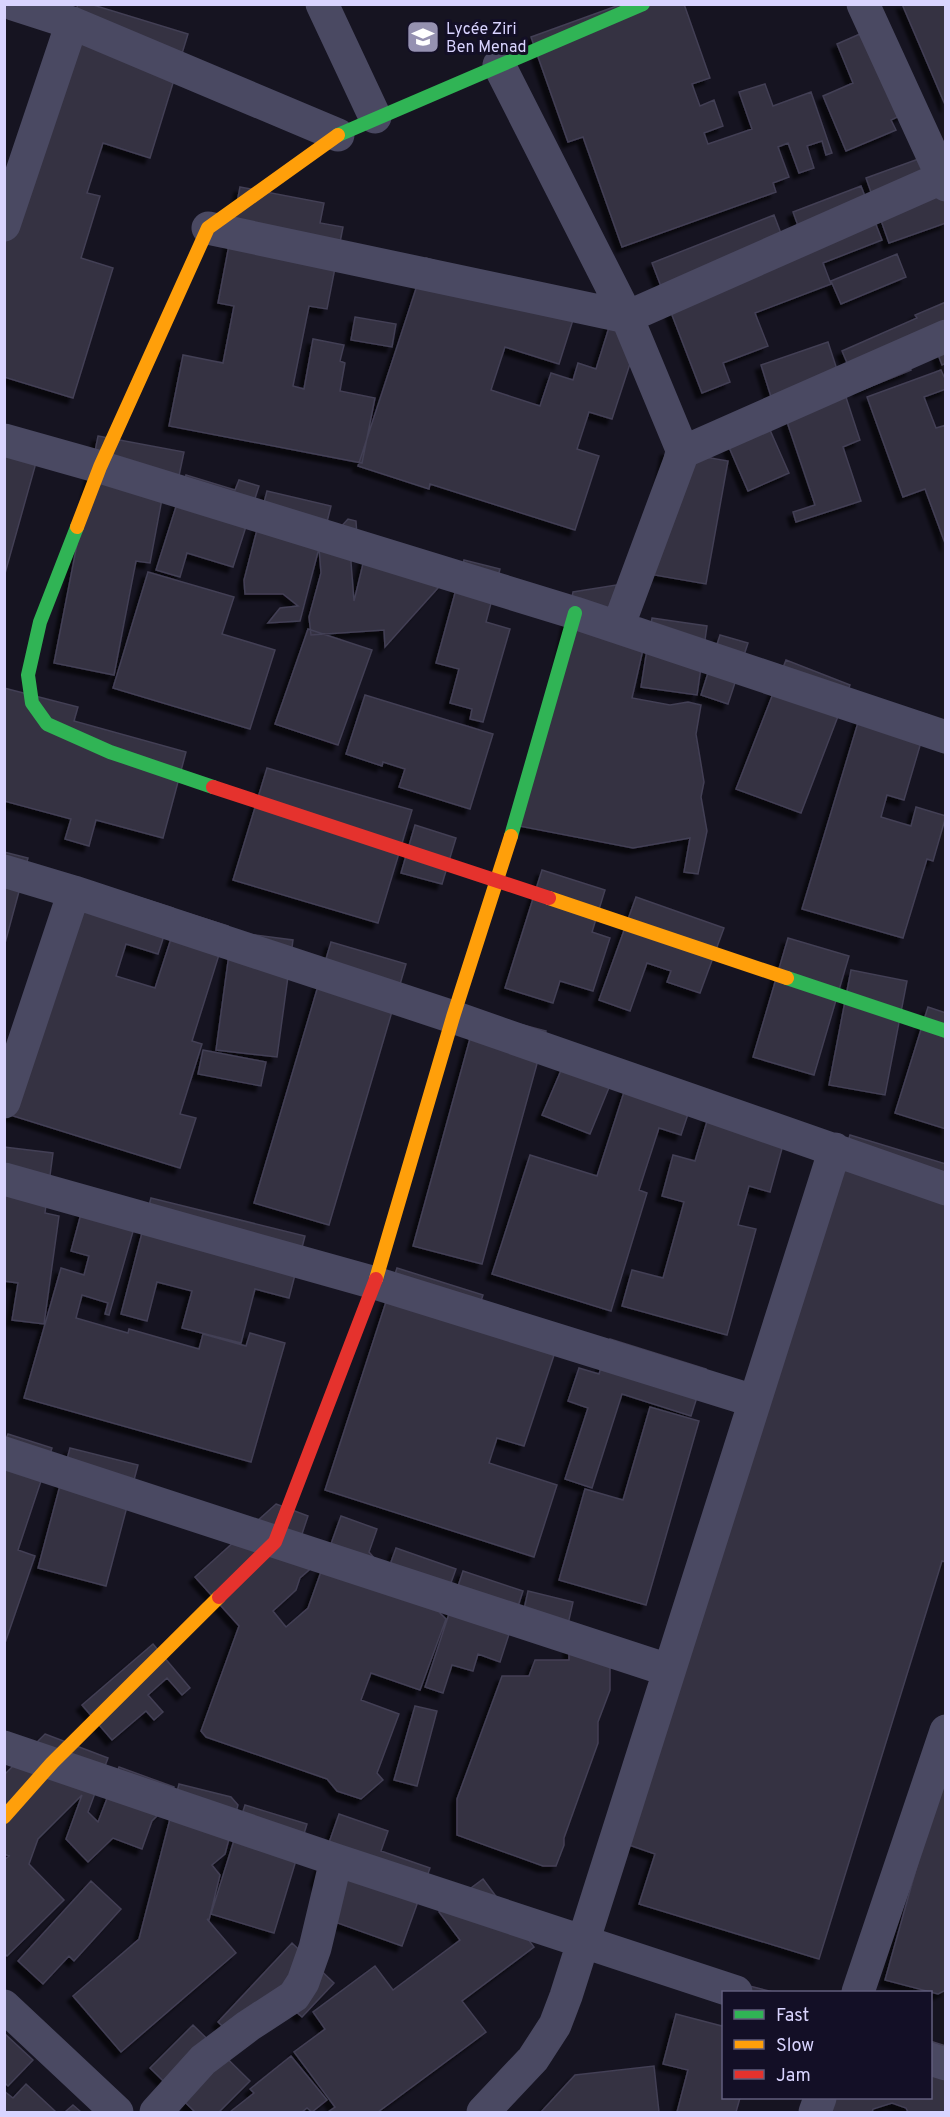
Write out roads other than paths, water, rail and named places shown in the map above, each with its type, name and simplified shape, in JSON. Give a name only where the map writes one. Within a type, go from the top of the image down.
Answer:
[{"type":"street","points":[[13,4],[72,23],[338,135]]},
{"type":"street","points":[[322,4],[375,117]]},
{"type":"street","points":[[643,4],[375,117],[338,135],[208,228],[100,467],[40,622],[28,675],[32,703],[47,724],[110,752],[945,1031]]},
{"type":"street","points":[[208,228],[627,317],[944,179],[863,4]]},
{"type":"street","points":[[4,225],[72,23]]},
{"type":"street","points":[[499,64],[627,317],[683,452],[618,627]]},
{"type":"street","points":[[683,452],[945,336]]},
{"type":"street","points":[[4,440],[100,467],[575,613],[945,737]]},
{"type":"street","points":[[4,1817],[51,1763],[275,1542],[375,1283],[453,1017],[498,881],[575,613]]},
{"type":"street","points":[[4,871],[74,891],[453,1017],[945,1189]]},
{"type":"street","points":[[4,1102],[74,891]]},
{"type":"street","points":[[483,2112],[533,2059],[555,2025],[584,1941],[835,1149]]},
{"type":"street","points":[[4,1179],[375,1283],[754,1401]]},
{"type":"street","points":[[4,1453],[668,1670]]},
{"type":"street","points":[[858,1991],[945,1731]]},
{"type":"street","points":[[4,1746],[336,1860],[733,1991]]},
{"type":"street","points":[[156,2112],[203,2060],[248,2026],[294,1996],[303,1982],[315,1948],[336,1860]]},
{"type":"street","points":[[4,2006],[117,2112]]},
{"type":"place","name":"Lycée Ziri Ben Menad","points":[[423,37]]}]
